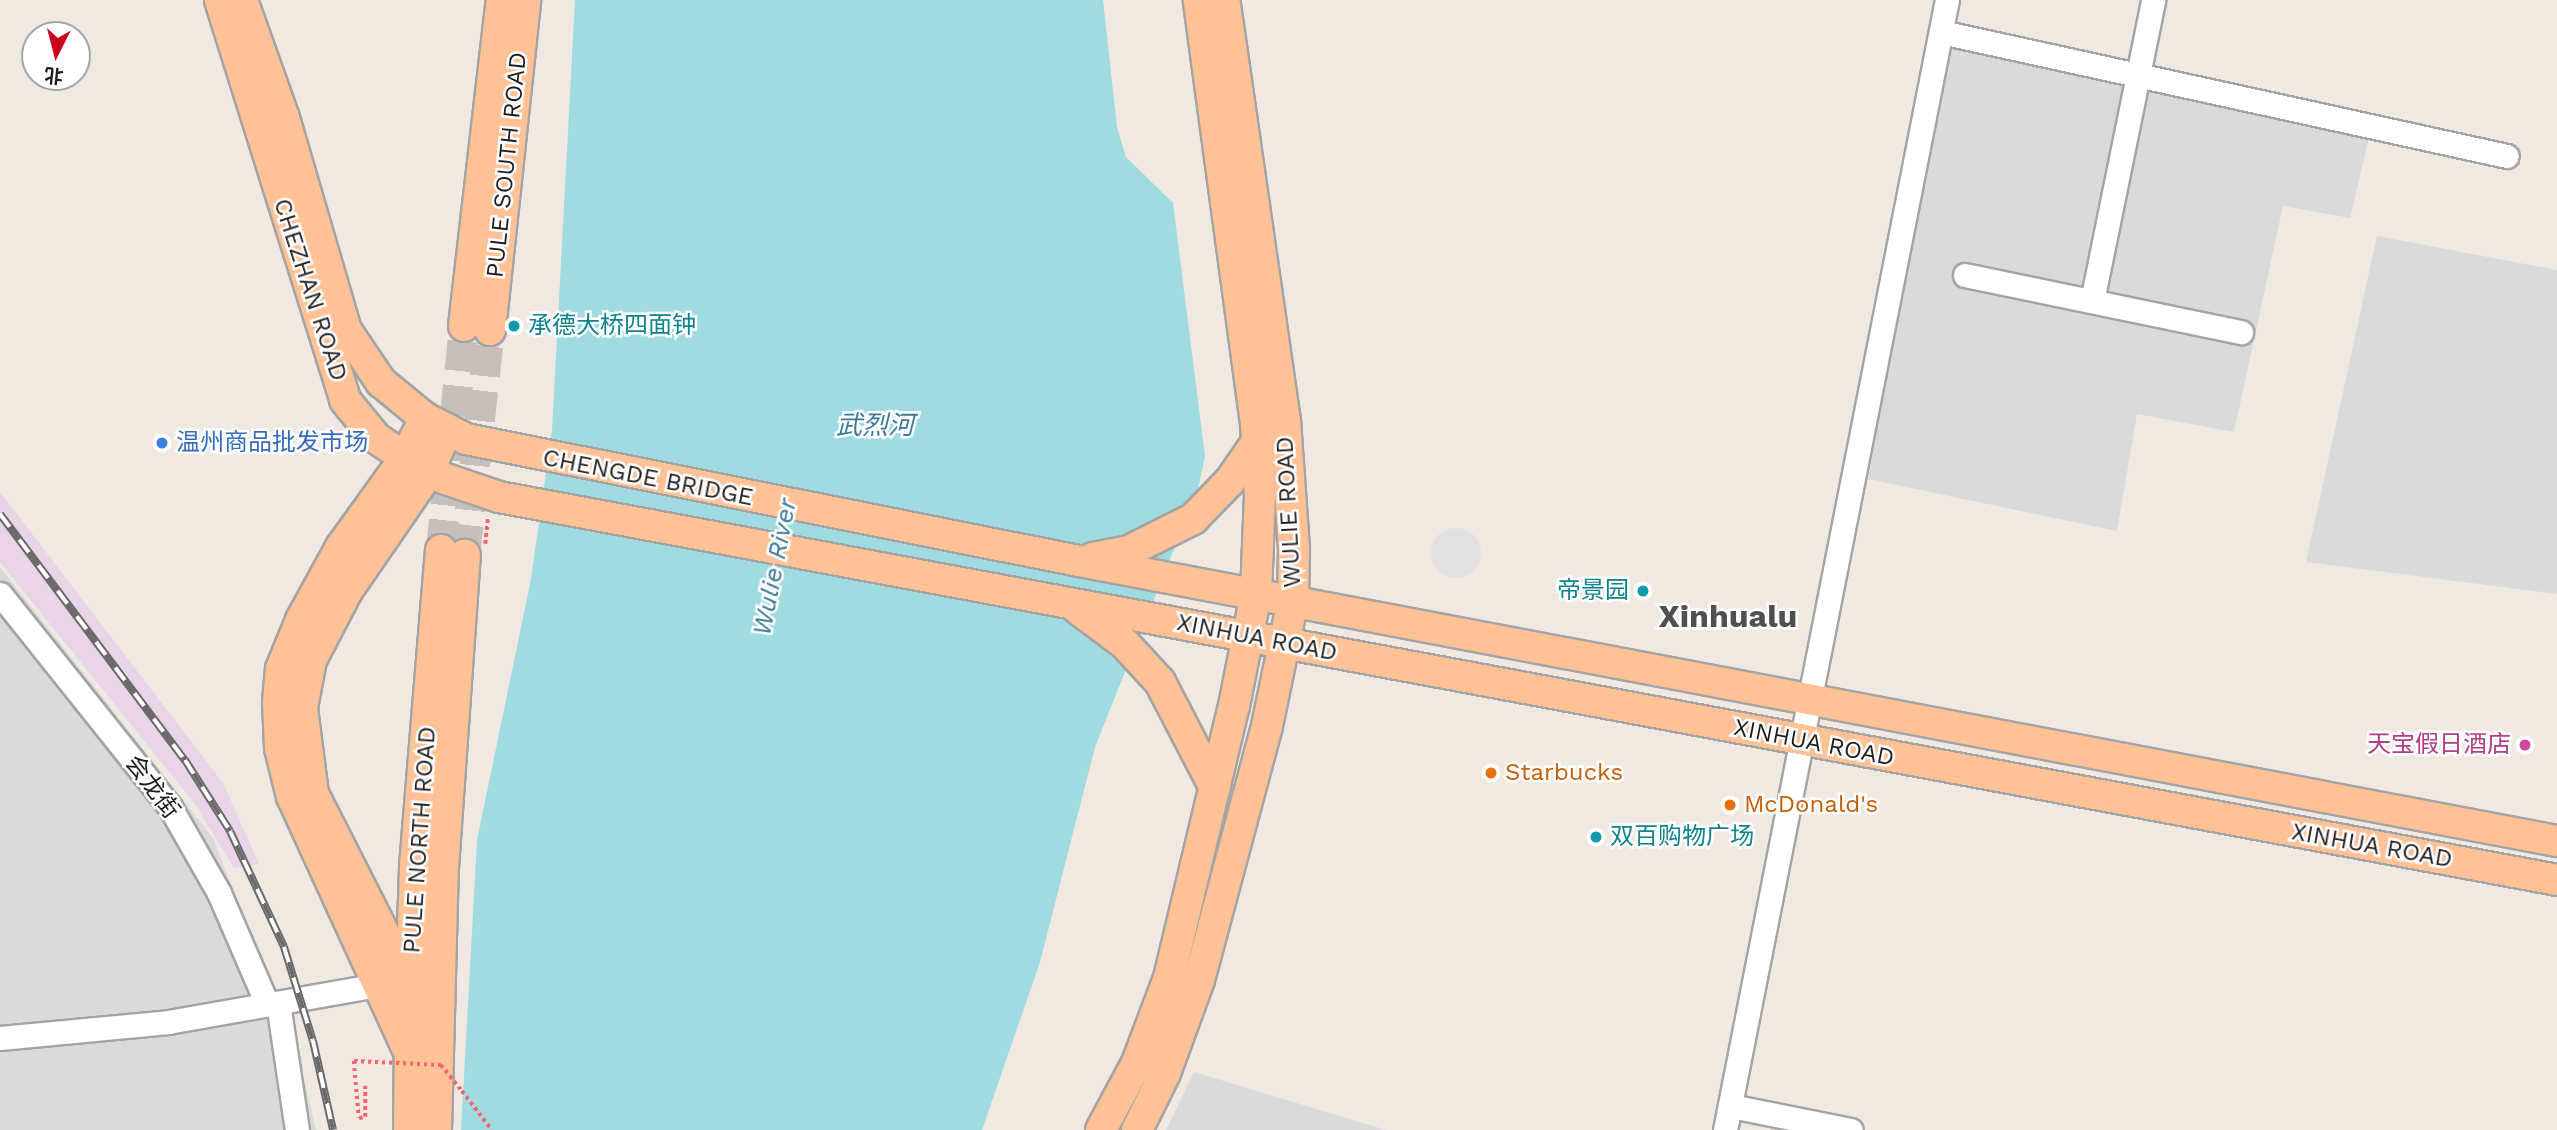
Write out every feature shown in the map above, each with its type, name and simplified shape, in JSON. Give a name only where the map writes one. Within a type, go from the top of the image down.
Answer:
[{"type":"main road","name":"CHEZHAN ROAD","points":[[220,0],[345,400],[376,438],[416,465],[499,497]]},
{"type":"main road","name":"CHEZHAN ROAD","points":[[242,0],[284,118],[346,330],[381,382],[436,424],[505,450]]},
{"type":"main road","name":"PULE SOUTH ROAD","points":[[502,0],[477,328],[525,0]]},
{"type":"main road","name":"WULIE ROAD","points":[[1101,1130],[1137,1063],[1168,978],[1215,788],[1256,594],[1257,442],[1199,0]]},
{"type":"main road","name":"WULIE ROAD","points":[[1137,1130],[1165,1073],[1199,980],[1267,726],[1293,601],[1294,549],[1285,421],[1224,0]]},
{"type":"main road","points":[[436,424],[311,660],[302,708],[313,794],[437,1038]]},
{"type":"main road","points":[[1079,561],[1129,551],[1193,519],[1230,481],[1257,442]]},
{"type":"main road","name":"CHENGDE BRIDGE","points":[[505,450],[1079,561]]},
{"type":"main road","points":[[409,1052],[292,797],[280,748],[278,702],[281,669],[301,620],[341,547],[416,465]]},
{"type":"main road","name":"CHENGDE BRIDGE","points":[[499,497],[1072,605]]},
{"type":"main road","name":"PULE NORTH ROAD","points":[[408,1130],[415,866],[453,553],[436,1130]]},
{"type":"main road","name":"XINHUA ROAD","points":[[1079,561],[2557,841]]},
{"type":"main road","points":[[1072,605],[1125,644],[1160,682],[1215,788]]},
{"type":"main road","name":"XINHUA ROAD","points":[[1072,605],[2557,880]]},
{"type":"street","points":[[1726,1130],[1947,0]]},
{"type":"street","points":[[2091,301],[2153,0]]},
{"type":"street","points":[[1941,32],[2507,156]]},
{"type":"street","points":[[1965,275],[2241,332]]},
{"type":"street","name":"会龙街","points":[[0,594],[170,807],[219,893],[273,1003],[297,1130]]},
{"type":"street","points":[[0,1038],[168,1022],[378,985]]},
{"type":"street","points":[[1731,1106],[1851,1130]]},
{"type":"path","points":[[365,1086],[365,1117],[359,1118],[354,1061],[441,1065],[492,1130]]},
{"type":"shaded area","points":[[1950,46],[2369,138],[2350,218],[2283,206],[2234,432],[2137,414],[2117,531],[1868,479]]},
{"type":"shaded area","points":[[2377,236],[2557,270],[2557,594],[2306,562]]},
{"type":"shaded area","points":[[0,492],[223,783],[259,864],[234,868],[195,804],[0,562]]},
{"type":"shaded area","points":[[1456,528],[1474,535],[1481,553],[1474,571],[1456,578],[1438,571],[1431,553],[1438,535]]},
{"type":"shaded area","points":[[0,567],[213,838],[302,1070],[316,1130],[0,1130]]},
{"type":"shaded area","points":[[1194,1072],[1386,1130],[1166,1130]]},
{"type":"water","name":"武烈河","points":[[575,0],[1103,0],[1117,127],[1126,157],[1173,203],[1205,456],[1198,489],[1095,747],[1040,962],[982,1130],[461,1130],[477,840],[531,579],[552,431]]},
{"type":"tunnel","points":[[441,550],[464,326]]},
{"type":"tunnel","points":[[465,555],[490,330]]},
{"type":"railway","points":[[0,514],[185,760],[230,831],[284,947],[313,1041],[333,1130]]},
{"type":"place","name":"承德大桥四面钟","points":[[514,326]]},
{"type":"place","name":"温州商品批发市场","points":[[162,443]]},
{"type":"place","name":"帝景园","points":[[1643,591]]},
{"type":"place","name":"天宝假日酒店","points":[[2525,745]]},
{"type":"place","name":"Starbucks","points":[[1491,773]]},
{"type":"place","name":"McDonald's","points":[[1730,805]]},
{"type":"place","name":"双百购物广场","points":[[1596,837]]},
{"type":"district","name":"Xinhualu","points":[[1728,616]]},
{"type":"water label","name":"Wulie River","points":[[775,567]]}]
